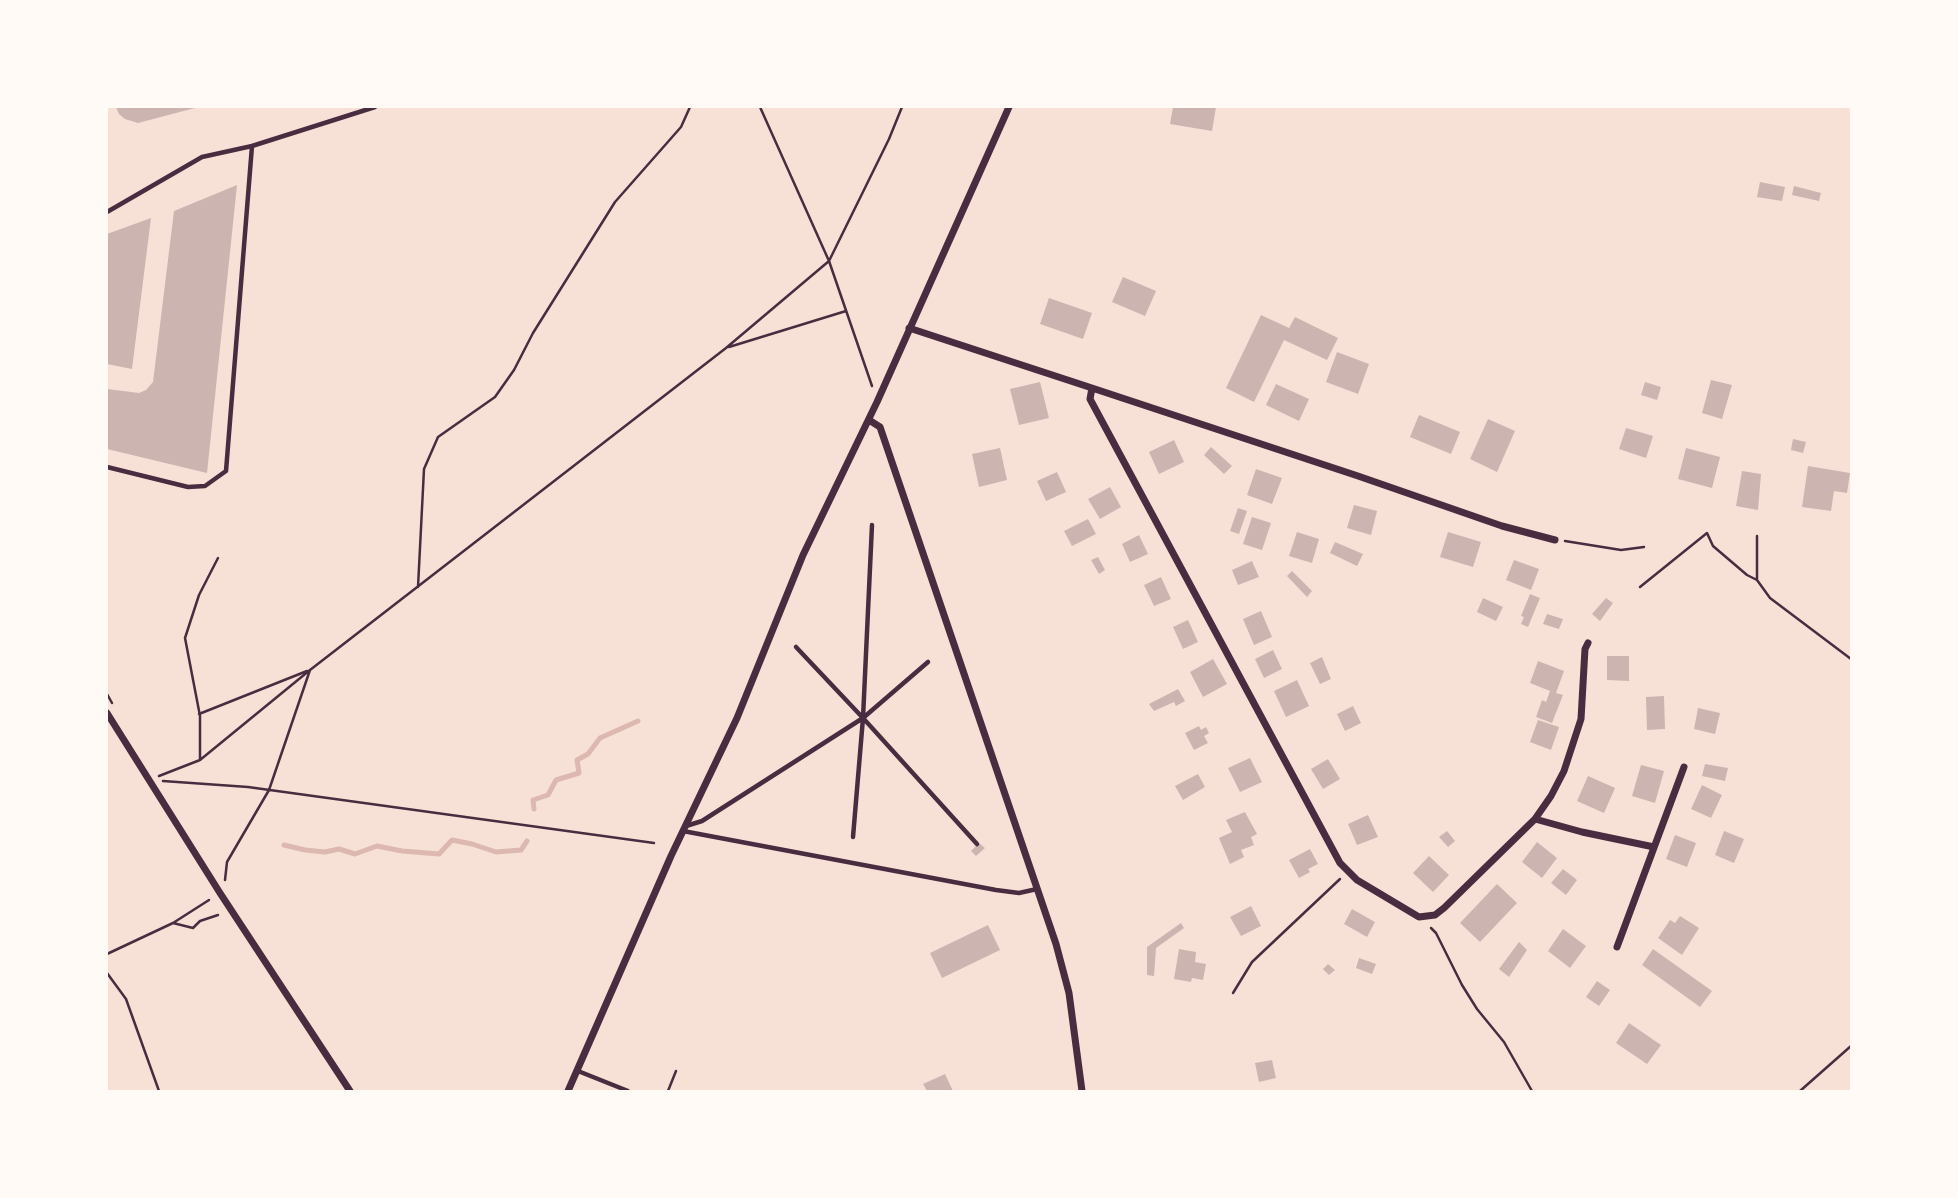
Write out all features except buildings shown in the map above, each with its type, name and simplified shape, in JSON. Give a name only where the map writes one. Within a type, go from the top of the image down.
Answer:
[{"type":"street","points":[[568,1091],[633,940],[737,718],[803,555],[869,420],[1009,107]]},
{"type":"street","points":[[909,328],[1502,526],[1555,540]]},
{"type":"street","points":[[1092,388],[1090,399],[1340,863],[1357,880],[1419,917],[1435,915],[1444,908],[1535,819],[1551,796],[1564,771],[1581,719],[1585,649],[1588,643]]},
{"type":"street","points":[[869,420],[880,427],[1056,944],[1069,993],[1082,1091]]},
{"type":"street","points":[[107,713],[220,893],[350,1091]]},
{"type":"street","points":[[1616,947],[1685,767]]},
{"type":"street","points":[[1535,819],[1654,847]]},
{"type":"lane","points":[[107,212],[202,157],[252,146],[375,107]]},
{"type":"lane","points":[[107,467],[188,487],[205,486],[226,471],[252,146]]},
{"type":"lane","points":[[853,837],[863,718],[872,525]]},
{"type":"lane","points":[[796,647],[976,844]]},
{"type":"lane","points":[[684,829],[702,821],[863,718],[928,662]]},
{"type":"lane","points":[[684,829],[996,890],[1019,893],[1037,889]]},
{"type":"lane","points":[[578,1071],[628,1091]]},
{"type":"path","points":[[418,587],[424,469],[438,437],[495,397],[615,202],[681,127],[690,107]]},
{"type":"path","points":[[760,107],[829,261],[877,402]]},
{"type":"path","points":[[149,780],[200,760],[310,670],[726,348],[829,261],[890,139],[902,107]]},
{"type":"path","points":[[726,348],[846,311]]},
{"type":"path","points":[[1640,587],[1707,533],[1713,546],[1747,575],[1757,580],[1770,597],[1851,659]]},
{"type":"path","points":[[1757,536],[1757,580]]},
{"type":"path","points":[[1555,540],[1621,550],[1644,547]]},
{"type":"path","points":[[200,760],[199,714],[185,638],[199,596],[218,558]]},
{"type":"path","points":[[199,714],[310,670]]},
{"type":"path","points":[[226,889],[227,862],[269,790],[310,670]]},
{"type":"path","points":[[149,780],[248,787],[654,843]]},
{"type":"path","points":[[1233,993],[1252,962],[1348,872]]},
{"type":"path","points":[[107,954],[173,923],[212,897]]},
{"type":"path","points":[[173,923],[193,928],[200,921],[218,915]]},
{"type":"path","points":[[1419,917],[1436,933],[1462,985],[1477,1009],[1504,1042],[1532,1091]]},
{"type":"path","points":[[107,973],[126,999],[159,1091]]},
{"type":"path","points":[[1800,1091],[1851,1046]]},
{"type":"path","points":[[668,1091],[676,1072]]},
{"type":"waterway","points":[[534,809],[533,800],[548,795],[556,780],[579,773],[577,760],[588,754],[600,738],[638,721]]},
{"type":"waterway","points":[[284,845],[325,852],[339,849],[355,854],[377,846],[439,854],[452,840],[496,852],[521,850],[527,841]]}]
